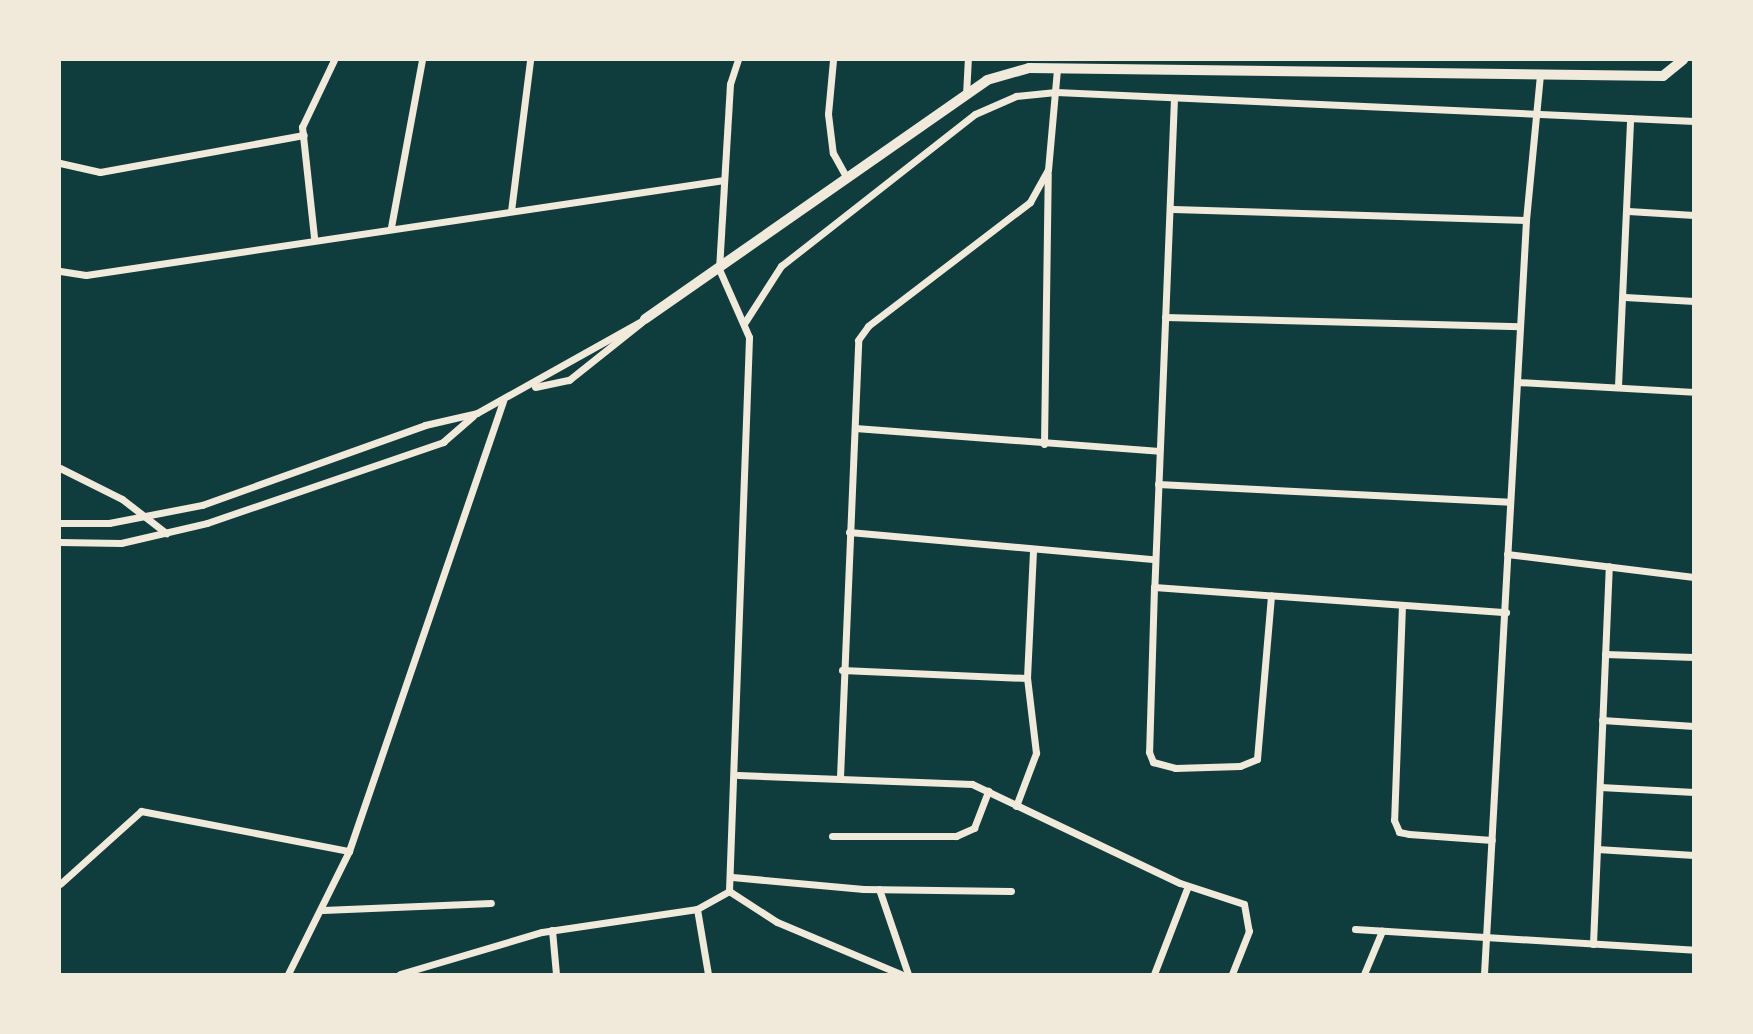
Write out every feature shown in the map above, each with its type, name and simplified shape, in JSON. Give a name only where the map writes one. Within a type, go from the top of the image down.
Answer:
[{"type":"main road","points":[[645,319],[987,80],[1030,64],[1056,69],[1237,74],[1663,76],[1683,60]]},
{"type":"street","points":[[314,237],[303,120],[334,60]]},
{"type":"street","points":[[391,227],[422,60]]},
{"type":"street","points":[[511,211],[530,60]]},
{"type":"street","points":[[400,975],[552,930],[696,909],[729,891],[737,775],[745,322],[719,269],[730,84],[738,60]]},
{"type":"street","points":[[833,60],[828,114],[833,153],[846,176]]},
{"type":"street","points":[[966,95],[968,60]]},
{"type":"street","points":[[1146,72],[1147,60]]},
{"type":"street","points":[[1237,74],[1239,60]]},
{"type":"street","points":[[1044,444],[1048,170],[1056,69]]},
{"type":"street","points":[[1484,975],[1526,220],[1540,75]]},
{"type":"street","points":[[745,322],[780,266],[975,114],[1016,96],[1056,92],[1693,121]]},
{"type":"street","points":[[1174,98],[1173,209],[1153,559],[1149,752],[1153,762],[1175,768],[1240,766],[1257,759],[1271,596]]},
{"type":"street","points":[[1619,386],[1625,297],[1630,118]]},
{"type":"street","points":[[60,163],[100,172],[304,135]]},
{"type":"street","points":[[840,777],[842,670],[858,340],[868,326],[1016,218],[1048,170]]},
{"type":"street","points":[[60,271],[86,275],[314,237],[724,180]]},
{"type":"street","points":[[1173,209],[1526,220]]},
{"type":"street","points":[[1628,211],[1693,215]]},
{"type":"street","points":[[1625,297],[1693,300]]},
{"type":"street","points":[[1165,317],[1520,326]]},
{"type":"street","points":[[528,389],[569,380],[645,319]]},
{"type":"street","points":[[60,523],[148,518],[477,413],[528,389],[645,319]]},
{"type":"street","points":[[1517,382],[1693,392]]},
{"type":"street","points":[[288,975],[323,910],[349,851],[503,401]]},
{"type":"street","points":[[60,542],[121,543],[166,533],[443,442],[477,413]]},
{"type":"street","points":[[855,428],[1044,444],[1158,450]]},
{"type":"street","points":[[60,468],[148,518],[166,533]]},
{"type":"street","points":[[1158,484],[1510,502]]},
{"type":"street","points":[[849,532],[1033,551],[1153,559]]},
{"type":"street","points":[[1016,806],[1036,753],[1027,678],[1033,551]]},
{"type":"street","points":[[1507,554],[1693,577]]},
{"type":"street","points":[[1593,944],[1609,566]]},
{"type":"street","points":[[1154,587],[1506,612]]},
{"type":"street","points":[[1402,605],[1394,820],[1399,831],[1409,834],[1492,840]]},
{"type":"street","points":[[1605,654],[1693,657]]},
{"type":"street","points":[[842,670],[1027,678]]},
{"type":"street","points":[[1602,720],[1693,726]]},
{"type":"street","points":[[737,775],[964,782],[988,791],[1188,886],[1238,900],[1249,910],[1249,931],[1232,975]]},
{"type":"street","points":[[1600,787],[1693,792]]},
{"type":"street","points":[[832,836],[956,836],[974,828],[988,791]]},
{"type":"street","points":[[60,884],[141,811],[349,851]]},
{"type":"street","points":[[1597,849],[1693,855]]},
{"type":"street","points":[[732,877],[879,889],[1011,891]]},
{"type":"street","points":[[1154,975],[1188,886]]},
{"type":"street","points":[[879,889],[908,975]]},
{"type":"street","points":[[729,891],[777,922],[901,975]]},
{"type":"street","points":[[323,910],[491,903]]},
{"type":"street","points":[[696,909],[708,975]]},
{"type":"street","points":[[1355,929],[1693,950]]},
{"type":"street","points":[[552,930],[556,975]]},
{"type":"street","points":[[1364,975],[1382,931]]}]
